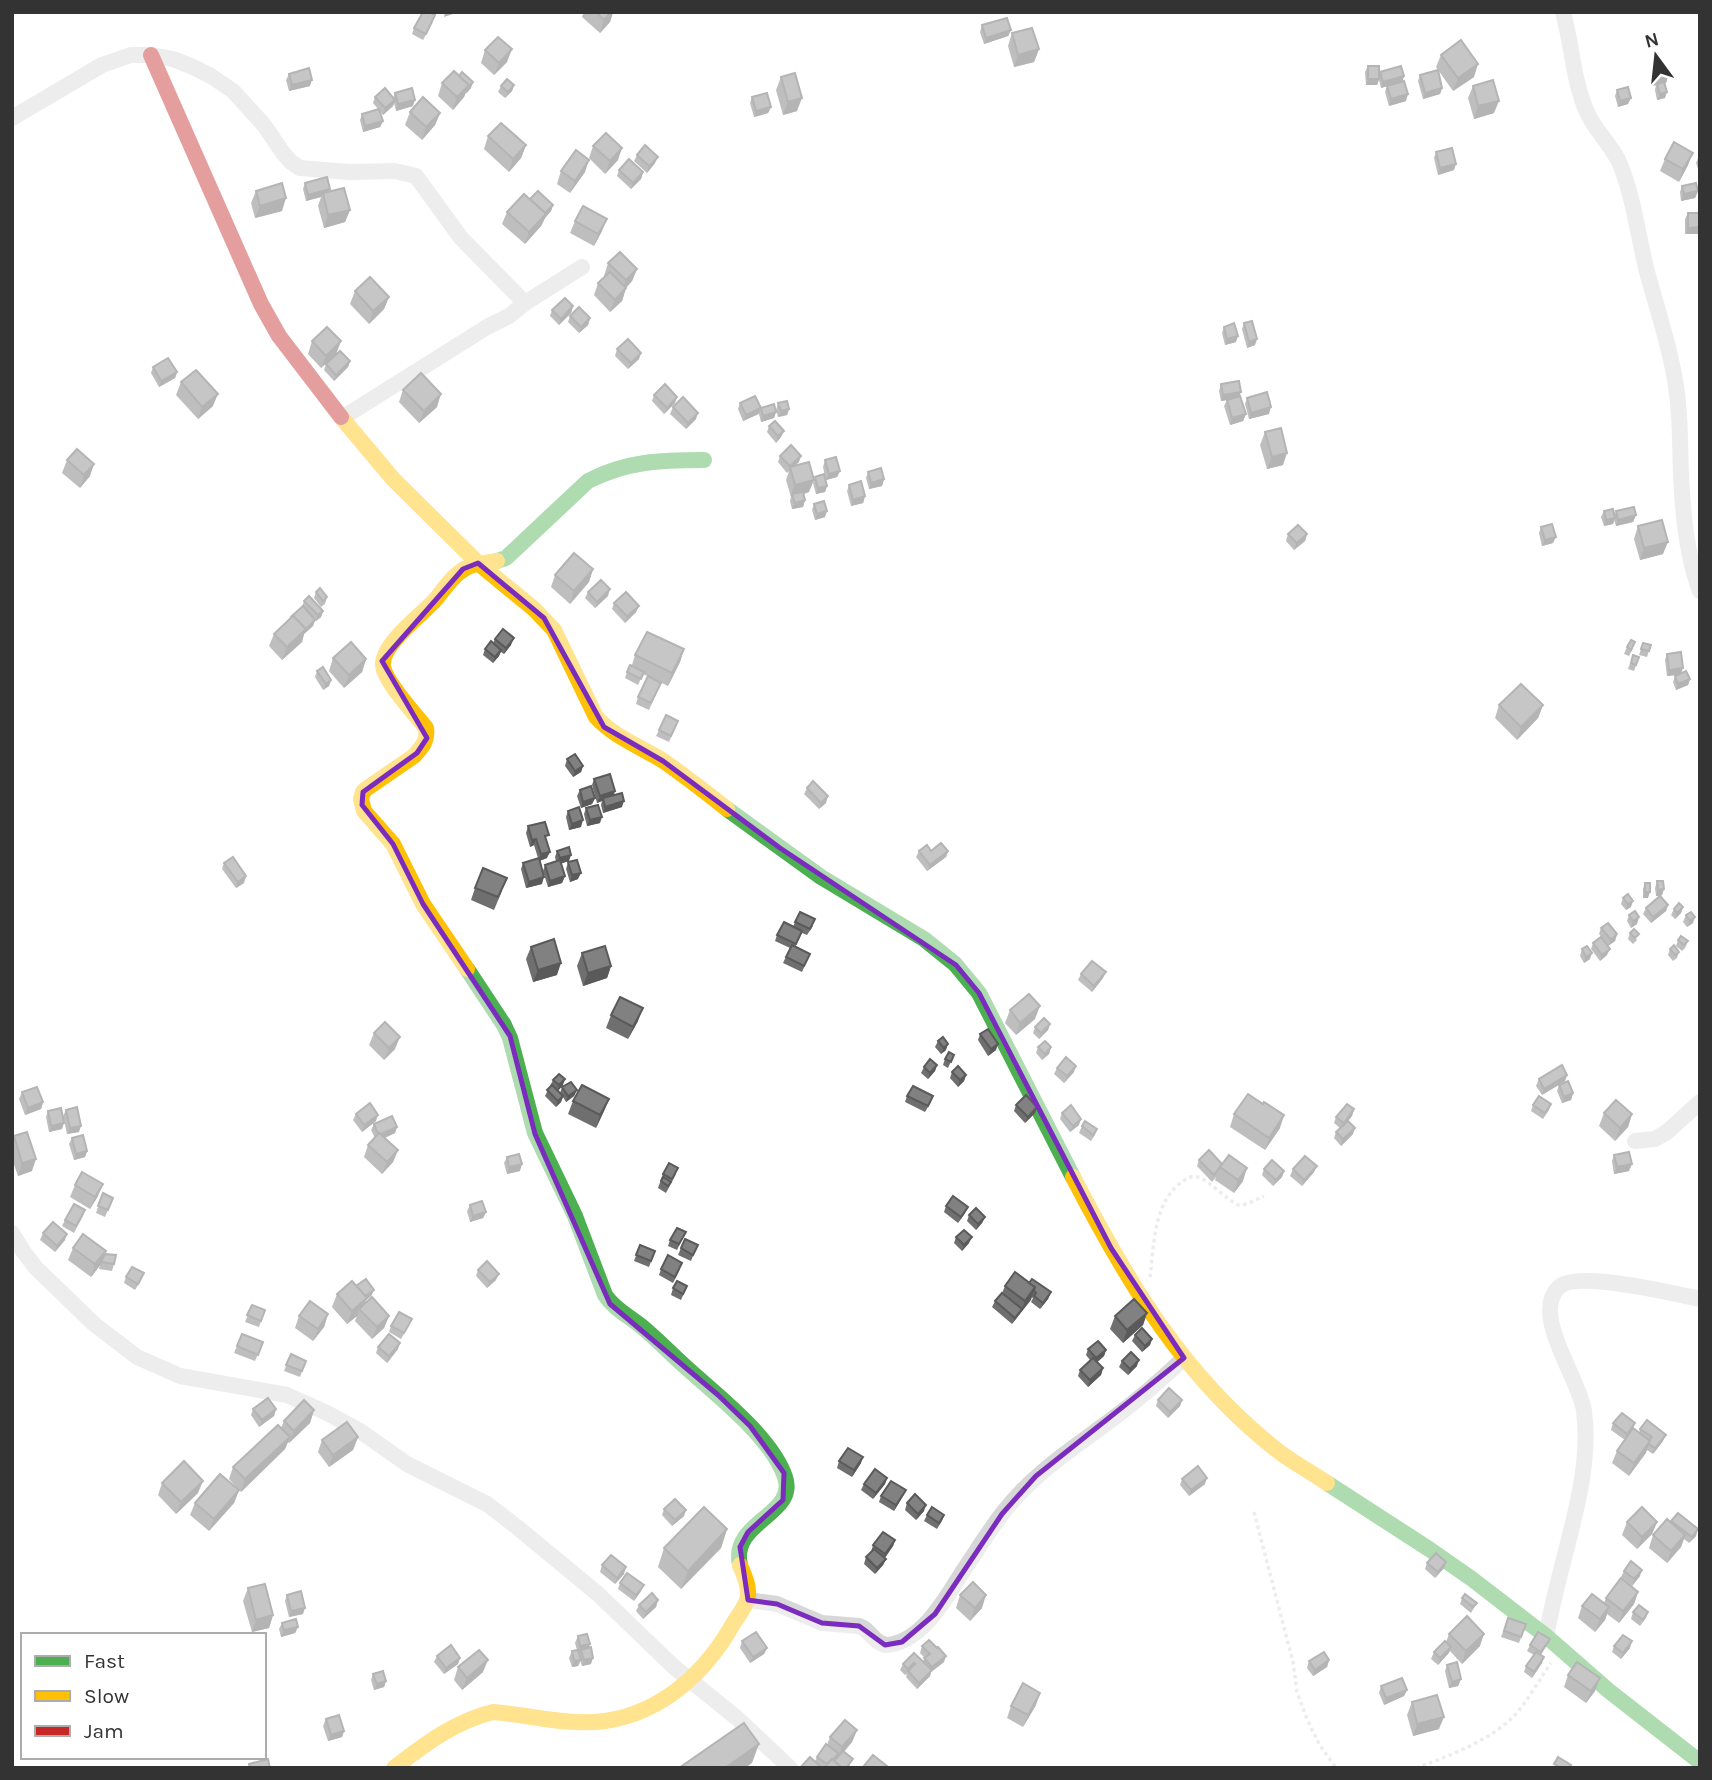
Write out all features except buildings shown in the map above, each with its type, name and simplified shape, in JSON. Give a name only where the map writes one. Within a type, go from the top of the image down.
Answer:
[{"type":"street","points":[[1563,12],[1577,80],[1587,112],[1619,161],[1628,187],[1668,347],[1676,383],[1686,532],[1694,575],[1700,591]]},
{"type":"street","points":[[12,118],[102,65],[131,55],[173,59],[211,76],[233,91],[264,125],[291,162],[300,168],[349,172],[396,171],[416,176],[461,238],[524,303]]},
{"type":"street","points":[[152,55],[261,304],[279,336],[393,480],[478,563],[534,609],[554,630],[596,717],[604,727],[663,761],[780,848],[845,892],[917,934],[957,965],[978,993],[1111,1248],[1146,1307],[1209,1387],[1282,1454],[1472,1578],[1700,1762]]},
{"type":"street","points":[[342,418],[509,316],[524,303],[583,267]]},
{"type":"street","points":[[394,1768],[433,1739],[481,1714],[493,1712],[589,1722],[606,1721],[627,1716],[672,1694],[713,1656],[748,1600],[748,1584],[739,1558],[740,1547],[748,1532],[783,1500],[788,1492],[784,1473],[750,1426],[635,1321],[610,1304],[577,1219],[535,1134],[516,1051],[510,1036],[422,904],[393,844],[369,817],[361,799],[363,792],[417,753],[427,738],[423,722],[388,679],[382,661],[406,629],[463,569],[506,558],[588,481],[603,472],[641,462],[704,460]]},
{"type":"street","points":[[1635,1141],[1655,1139],[1667,1132],[1700,1102]]},
{"type":"street","points":[[12,1233],[43,1275],[94,1324],[137,1357],[180,1376],[287,1395],[349,1424],[407,1464],[487,1504],[598,1594],[790,1768]]},
{"type":"street","points":[[1546,1636],[1576,1509],[1587,1438],[1584,1407],[1551,1324],[1550,1302],[1554,1293],[1562,1284],[1582,1280],[1700,1299]]},
{"type":"street","points":[[748,1600],[777,1604],[821,1623],[859,1626],[885,1645],[902,1642],[935,1614],[1002,1514],[1036,1476],[1117,1416],[1184,1358]]},
{"type":"path","points":[[1146,1307],[1158,1220],[1168,1196],[1174,1189],[1185,1180],[1196,1176],[1238,1206],[1264,1196]]},
{"type":"path","points":[[1254,1512],[1293,1662],[1297,1692],[1319,1744],[1336,1768]]},
{"type":"path","points":[[1416,1768],[1451,1756],[1513,1717],[1560,1649]]},
{"type":"highlighted area","points":[[478,563],[544,618],[604,727],[663,761],[780,848],[956,965],[979,993],[1111,1248],[1184,1358],[1036,1476],[1002,1514],[935,1614],[902,1642],[885,1645],[859,1626],[822,1623],[777,1604],[748,1600],[740,1547],[748,1532],[783,1500],[784,1473],[750,1426],[718,1395],[610,1304],[535,1134],[510,1036],[423,904],[393,844],[362,805],[363,792],[417,753],[427,738],[382,661],[463,569]]},
{"type":"traffic: fast","points":[[497,561],[506,558],[588,481],[602,474],[644,463],[704,460]]},
{"type":"traffic: fast","points":[[727,809],[821,877],[924,939],[955,964],[979,993],[1073,1177]]},
{"type":"traffic: fast","points":[[467,969],[510,1038],[535,1133],[575,1216],[605,1295],[757,1433],[778,1462],[785,1477],[786,1490],[782,1501],[745,1538],[740,1550],[740,1565]]},
{"type":"traffic: fast","points":[[1327,1483],[1472,1579],[1700,1762]]},
{"type":"traffic: slow","points":[[341,417],[393,479],[478,563],[534,609],[554,630],[596,717],[620,737],[665,762],[727,809]]},
{"type":"traffic: slow","points":[[467,969],[423,904],[393,844],[364,811],[361,799],[366,789],[414,756],[426,737],[426,728],[385,673],[383,666],[388,649],[457,574],[473,565],[497,561]]},
{"type":"traffic: slow","points":[[1073,1177],[1115,1255],[1162,1328],[1188,1362],[1247,1425],[1282,1454],[1327,1483]]},
{"type":"traffic: slow","points":[[394,1768],[453,1728],[493,1712],[563,1721],[605,1721],[626,1717],[663,1699],[696,1674],[722,1642],[744,1607],[748,1588],[740,1565]]},
{"type":"traffic: jam","points":[[151,55],[261,304],[279,336],[341,417]]}]
